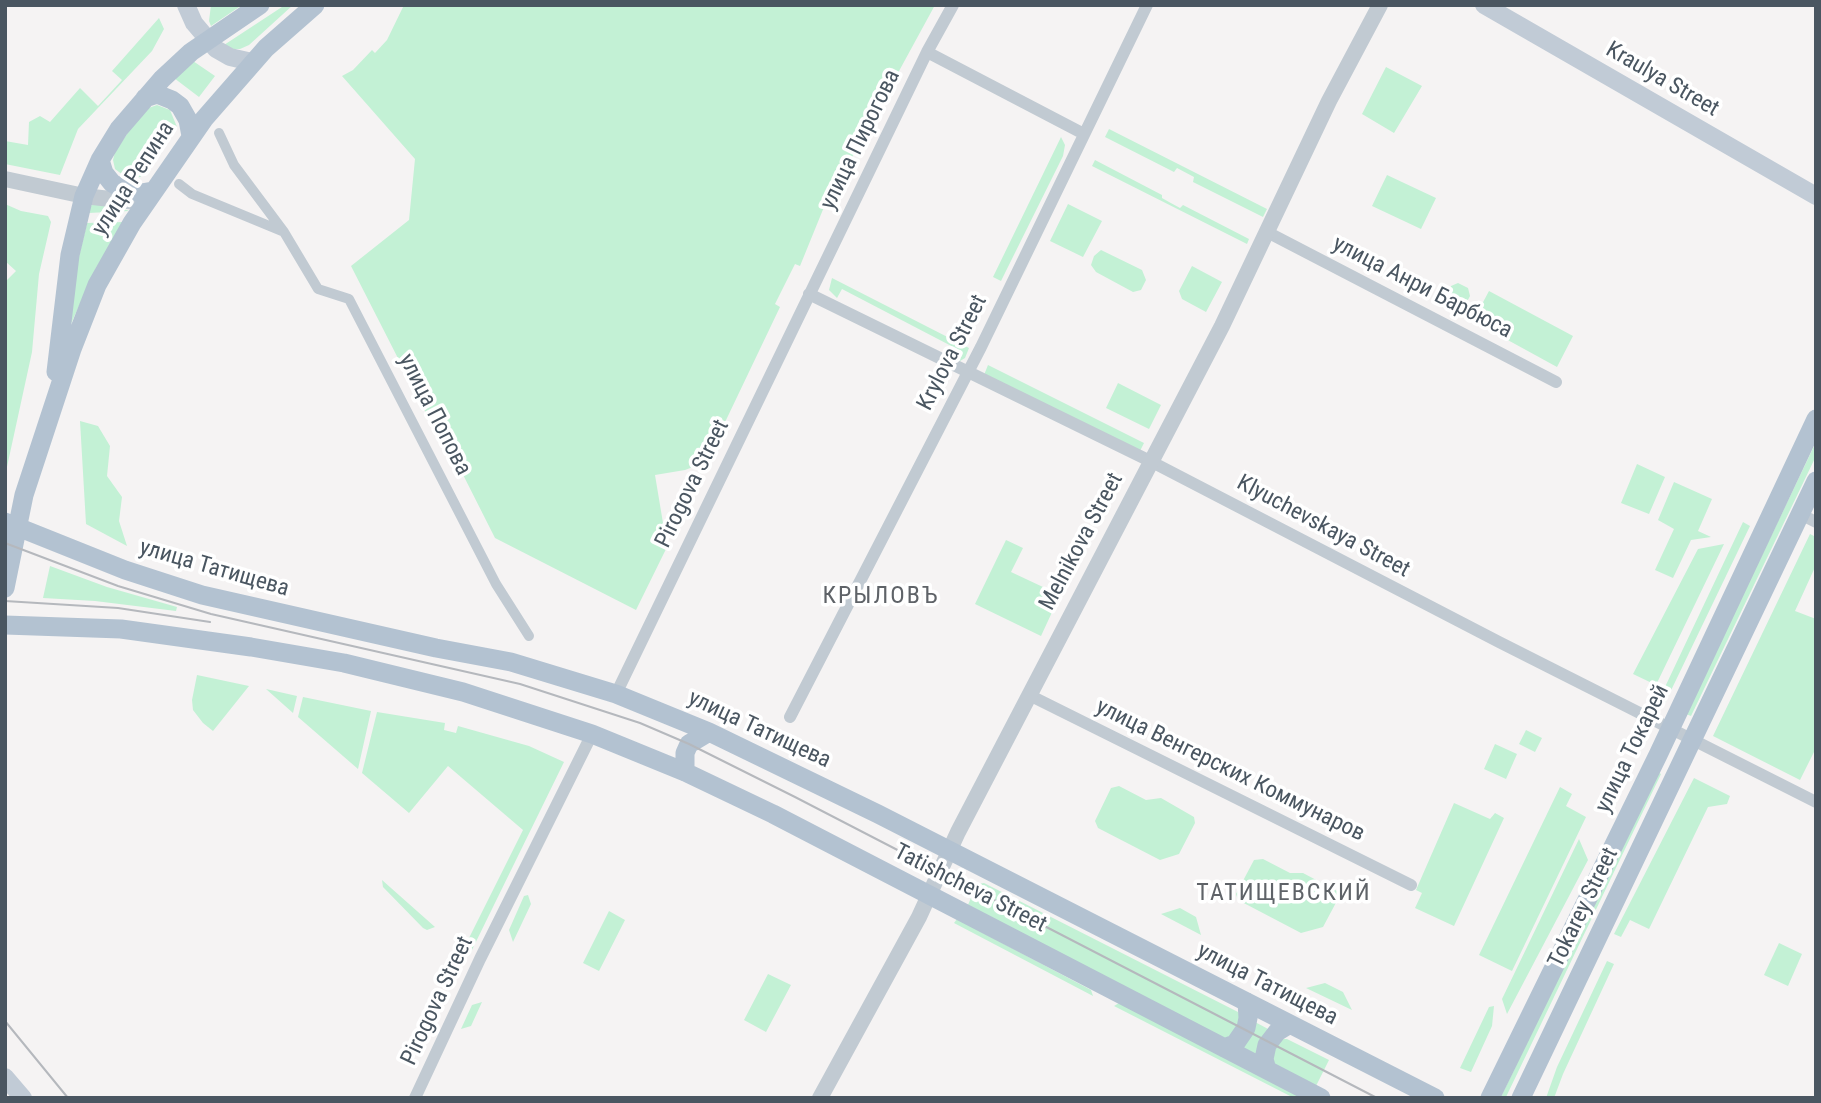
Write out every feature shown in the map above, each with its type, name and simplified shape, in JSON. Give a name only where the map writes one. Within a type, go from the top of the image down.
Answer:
[{"type":"main road","points":[[186,5],[194,23],[216,49],[230,57],[252,62]]},
{"type":"main road","name":"улица Репина","points":[[52,416],[64,290],[84,196],[100,160],[119,129],[145,98],[191,52],[260,5]]},
{"type":"main road","name":"улица Репина","points":[[5,588],[11,524],[24,495],[72,349],[97,285],[149,197],[191,136],[252,62],[315,5]]},
{"type":"main road","name":"Kraulya Street","points":[[1483,5],[1816,196]]},
{"type":"main road","points":[[145,98],[157,94],[180,106],[188,120],[191,136]]},
{"type":"main road","points":[[100,160],[104,173],[112,183],[124,190],[149,197]]},
{"type":"main road","name":"улица Токарей","points":[[1490,1098],[1671,728],[1816,419]]},
{"type":"main road","points":[[1693,740],[1808,518],[1816,481]]},
{"type":"main road","name":"улица Татищева","points":[[11,524],[125,570],[202,595],[511,662],[616,694],[709,732],[949,850],[1434,1098]]},
{"type":"main road","name":"Tatishcheva Street","points":[[5,625],[121,629],[344,663],[440,685],[592,734],[685,772],[773,814],[1321,1098]]},
{"type":"main road","points":[[685,772],[685,752],[689,744],[709,732]]},
{"type":"main road","name":"Tokarey Street","points":[[1521,1098],[1693,740]]},
{"type":"main road","points":[[1224,1048],[1235,1044],[1246,1028],[1247,1002]]},
{"type":"main road","points":[[1267,1070],[1264,1059],[1267,1045],[1277,1032],[1290,1024]]},
{"type":"main road","points":[[5,1077],[23,1098]]},
{"type":"street","name":"улица Пирогова","points":[[809,294],[927,52],[953,5]]},
{"type":"street","name":"Krylova Street","points":[[790,718],[967,373],[1147,5]]},
{"type":"street","name":"Melnikova Street","points":[[820,1098],[919,917],[949,850],[1222,326],[1329,102],[1380,5]]},
{"type":"street","points":[[927,52],[1084,134]]},
{"type":"street","name":"улица Попова","points":[[219,133],[234,165],[284,232],[318,289],[349,299],[496,584],[529,636]]},
{"type":"street","points":[[5,179],[84,196],[149,197]]},
{"type":"street","points":[[178,184],[192,194],[284,232]]},
{"type":"street","name":"улица Анри Барбюса","points":[[1268,232],[1438,318],[1556,382]]},
{"type":"street","name":"Klyuchevskaya Street","points":[[809,294],[1150,461],[1816,802]]},
{"type":"street","name":"Pirogova Street","points":[[616,694],[809,294]]},
{"type":"street","name":"улица Венгерских Коммунаров","points":[[1029,695],[1411,885]]},
{"type":"street","name":"Pirogova Street","points":[[415,1098],[592,734]]},
{"type":"green space","points":[[211,5],[242,5],[211,26]]},
{"type":"green space","points":[[285,5],[293,5],[249,45],[232,49],[224,45]]},
{"type":"green space","points":[[404,5],[935,5],[844,172],[835,180],[800,266],[795,264],[775,304],[780,307],[706,462],[685,470],[655,475],[667,547],[636,610],[495,538],[446,441],[433,427],[351,266],[409,220],[415,159],[342,76],[353,70],[372,50],[375,53],[387,40]]},
{"type":"green space","points":[[159,18],[164,29],[152,51],[78,129],[60,175],[5,164],[5,141],[28,145],[29,122],[40,116],[50,122],[80,88],[98,106],[122,80],[112,71]]},
{"type":"green space","points":[[193,61],[215,76],[199,97],[174,78]]},
{"type":"green space","points":[[1386,67],[1422,86],[1394,133],[1362,114]]},
{"type":"green space","points":[[157,105],[170,110],[177,127],[147,172],[140,177],[127,178],[115,169],[115,152],[143,110]]},
{"type":"green space","points":[[1109,129],[1267,209],[1263,217],[1193,182],[1194,177],[1177,168],[1174,172],[1105,137]]},
{"type":"green space","points":[[1061,137],[1065,145],[1063,156],[1001,281],[993,277]]},
{"type":"green space","points":[[1095,160],[1162,195],[1162,198],[1180,208],[1183,205],[1249,239],[1247,244],[1092,166]]},
{"type":"green space","points":[[1387,175],[1436,198],[1421,229],[1372,206]]},
{"type":"green space","points":[[94,203],[127,210],[129,211],[88,213]]},
{"type":"green space","points":[[5,204],[21,211],[48,216],[51,222],[39,274],[32,352],[5,476],[5,282],[16,271],[5,261]]},
{"type":"green space","points":[[1068,204],[1102,221],[1083,257],[1050,241]]},
{"type":"green space","points":[[124,222],[96,268],[70,326],[74,277],[87,223]]},
{"type":"green space","points":[[1101,250],[1142,270],[1146,280],[1141,290],[1133,292],[1096,272],[1091,265],[1094,256]]},
{"type":"green space","points":[[1192,266],[1222,282],[1206,312],[1182,299],[1179,291]]},
{"type":"green space","points":[[832,278],[969,348],[965,358],[960,361],[955,359],[959,350],[842,289],[837,298],[829,290]]},
{"type":"green space","points":[[1458,283],[1468,288],[1470,296],[1460,315],[1441,305],[1451,286]]},
{"type":"green space","points":[[1489,291],[1573,336],[1557,367],[1473,321]]},
{"type":"green space","points":[[988,365],[1144,443],[1140,451],[984,375]]},
{"type":"green space","points":[[1118,383],[1161,405],[1149,429],[1106,408]]},
{"type":"green space","points":[[80,421],[98,426],[110,446],[107,476],[122,497],[119,521],[127,546],[86,524]]},
{"type":"green space","points":[[1816,442],[1816,456],[1691,716],[1686,714]]},
{"type":"green space","points":[[1637,464],[1665,477],[1649,514],[1621,503]]},
{"type":"green space","points":[[1674,482],[1712,499],[1698,531],[1711,537],[1691,540],[1673,578],[1655,570],[1674,529],[1658,520]]},
{"type":"green space","points":[[1743,522],[1750,526],[1664,705],[1656,706]]},
{"type":"green space","points":[[1810,534],[1816,537],[1816,565],[1795,611],[1816,619],[1816,748],[1800,780],[1713,736]]},
{"type":"green space","points":[[1006,540],[1023,548],[1011,572],[1060,595],[1041,636],[975,604]]},
{"type":"green space","points":[[1724,544],[1656,685],[1633,674],[1698,549]]},
{"type":"green space","points":[[50,566],[107,587],[177,607],[176,611],[43,598]]},
{"type":"green space","points":[[197,675],[249,686],[213,731],[193,710],[192,700]]},
{"type":"green space","points":[[266,689],[297,696],[293,713]]},
{"type":"green space","points":[[303,697],[371,711],[358,769],[298,717]]},
{"type":"green space","points":[[377,712],[445,723],[444,730],[456,733],[458,726],[529,746],[564,762],[469,956],[462,952],[523,830],[448,766],[409,813],[362,773]]},
{"type":"green space","points":[[1526,730],[1542,738],[1535,752],[1519,744]]},
{"type":"green space","points":[[1495,744],[1517,754],[1506,779],[1484,769]]},
{"type":"green space","points":[[1656,771],[1661,774],[1506,1097],[1501,1097]]},
{"type":"green space","points":[[1694,778],[1730,796],[1727,804],[1708,807],[1649,929],[1630,920],[1621,937],[1614,934]]},
{"type":"green space","points":[[1119,786],[1146,800],[1161,798],[1194,817],[1195,823],[1179,854],[1160,860],[1098,828],[1095,821],[1111,788]]},
{"type":"green space","points":[[1560,787],[1572,794],[1566,806],[1586,817],[1512,971],[1479,955]]},
{"type":"green space","points":[[1454,803],[1490,819],[1495,813],[1504,818],[1454,926],[1415,908],[1422,893],[1416,890]]},
{"type":"green space","points":[[1579,839],[1588,860],[1507,1014],[1502,999]]},
{"type":"green space","points":[[1263,859],[1290,873],[1303,873],[1337,891],[1339,897],[1323,927],[1301,933],[1238,900],[1236,894],[1254,860]]},
{"type":"green space","points":[[382,880],[435,927],[427,930],[423,928],[383,887]]},
{"type":"green space","points":[[984,883],[1238,1012],[1243,1024],[1225,1040],[968,905],[975,888]]},
{"type":"green space","points":[[528,895],[531,904],[513,942],[509,930],[524,896]]},
{"type":"green space","points":[[1180,908],[1196,917],[1201,935],[1161,914]]},
{"type":"green space","points":[[609,911],[625,920],[599,971],[583,963]]},
{"type":"green space","points":[[957,919],[1091,990],[1093,996],[954,923]]},
{"type":"green space","points":[[1779,943],[1802,954],[1788,986],[1764,975]]},
{"type":"green space","points":[[1607,961],[1614,964],[1554,1098],[1546,1098],[1557,1067]]},
{"type":"green space","points":[[768,974],[791,985],[766,1032],[744,1020]]},
{"type":"green space","points":[[1325,983],[1343,992],[1352,1010],[1306,988]]},
{"type":"green space","points":[[482,1002],[471,1026],[461,1029],[472,1005]]},
{"type":"green space","points":[[1119,1003],[1303,1098],[1294,1098],[1114,1006]]},
{"type":"green space","points":[[1494,1006],[1492,1026],[1471,1072],[1460,1068],[1489,1007]]},
{"type":"green space","points":[[1255,1022],[1270,1030],[1257,1055],[1241,1047]]},
{"type":"green space","points":[[1282,1039],[1329,1060],[1316,1086],[1272,1065],[1270,1053]]},
{"type":"tram line","points":[[5,543],[118,586],[211,614],[520,684],[640,723],[689,744],[795,797],[1377,1098]]},
{"type":"tram line","points":[[5,601],[118,608],[210,622]]},
{"type":"tram line","points":[[5,1021],[68,1098]]},
{"type":"district","name":"КРЫЛОВЪ","points":[[881,597]]},
{"type":"district","name":"ТАТИЩЕВСКИЙ","points":[[1284,894]]}]
